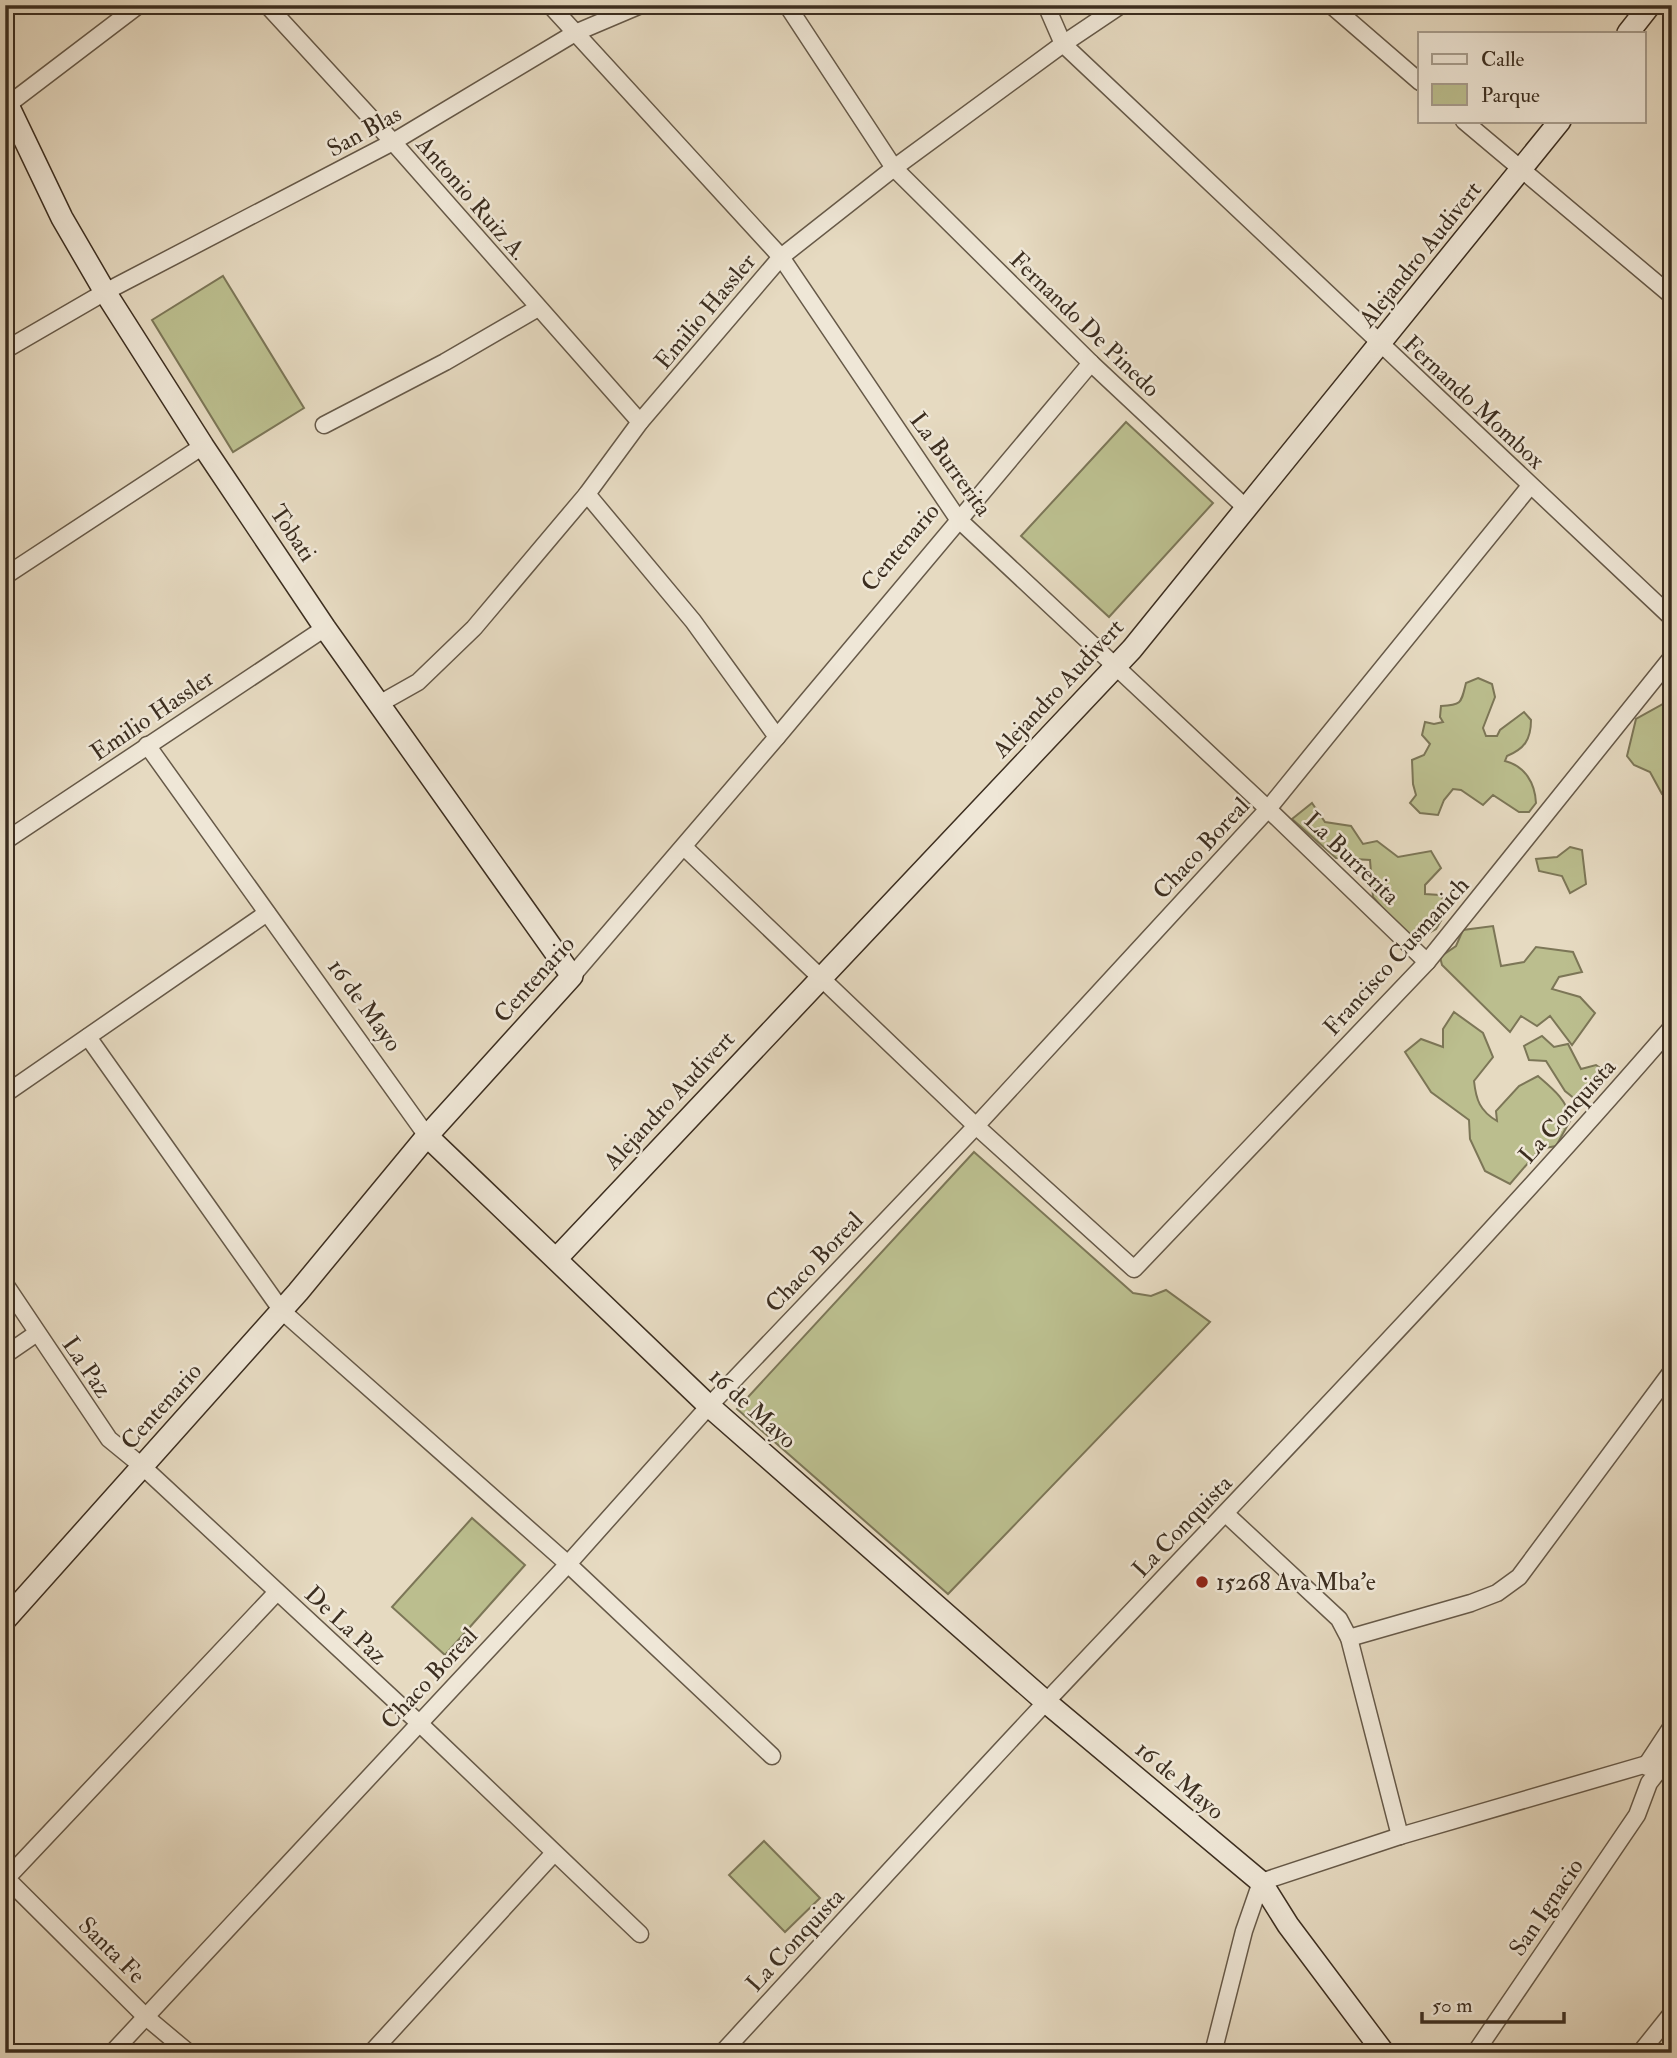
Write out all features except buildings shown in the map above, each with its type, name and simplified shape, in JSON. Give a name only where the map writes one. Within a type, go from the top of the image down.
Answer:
[{"type":"street","points":[[6,103],[139,5]]},
{"type":"street","name":"Antonio Ruiz A.","points":[[267,5],[393,142],[640,422]]},
{"type":"street","name":"La Burrerita","points":[[551,5],[781,257],[958,519],[1427,962]]},
{"type":"street","name":"San Blas","points":[[5,350],[105,292],[393,142],[575,33],[641,5]]},
{"type":"street","name":"Fernando De Pinedo","points":[[787,5],[894,168],[1091,363],[1246,508]]},
{"type":"street","points":[[1046,5],[1063,44]]},
{"type":"street","name":"Emilio Hassler","points":[[379,704],[418,682],[474,628],[587,494],[640,422],[781,257],[894,168],[1063,44],[1121,5]]},
{"type":"street","points":[[1331,5],[1418,80]]},
{"type":"street","points":[[1629,32],[1650,5]]},
{"type":"street","name":"Fernando Mombox","points":[[1063,44],[1672,618]]},
{"type":"street","name":"Tobati","points":[[6,103],[62,218],[105,292],[203,446],[325,628],[572,976]]},
{"type":"street","points":[[1465,122],[1672,296]]},
{"type":"street","name":"Alejandro Audivert","points":[[557,1258],[1115,667],[1559,122]]},
{"type":"street","points":[[324,425],[445,362],[538,308]]},
{"type":"street","name":"Centenario","points":[[5,1620],[282,1311],[427,1136],[684,847],[1091,363]]},
{"type":"street","points":[[5,576],[203,446]]},
{"type":"street","name":"Chaco Boreal","points":[[112,2053],[568,1564],[709,1406],[976,1126],[1268,809],[1530,486]]},
{"type":"street","points":[[587,494],[693,621],[777,737]]},
{"type":"street","name":"Emilio Hassler","points":[[5,841],[325,628]]},
{"type":"street","name":"Francisco Cusmanich","points":[[976,1126],[1134,1269],[1427,962],[1672,657]]},
{"type":"street","name":"16 de Mayo","points":[[147,745],[427,1136],[709,1406],[1046,1702],[1261,1882],[1314,1961],[1384,2053]]},
{"type":"street","points":[[684,847],[976,1126]]},
{"type":"street","points":[[5,1094],[267,913]]},
{"type":"street","name":"La Conquista","points":[[722,2053],[1046,1702],[1226,1514],[1594,1117],[1672,1027]]},
{"type":"street","points":[[88,1037],[282,1311],[568,1564],[772,1756]]},
{"type":"street","name":"La Paz","points":[[5,1283],[109,1439],[142,1466]]},
{"type":"street","points":[[5,1355],[37,1333]]},
{"type":"street","points":[[1349,1638],[1471,1603],[1497,1592],[1519,1577],[1672,1371]]},
{"type":"street","name":"De La Paz","points":[[142,1466],[418,1722],[640,1934]]},
{"type":"street","points":[[1226,1514],[1339,1619],[1349,1638],[1400,1836]]},
{"type":"street","points":[[6,1878],[276,1592]]},
{"type":"street","points":[[1647,1764],[1672,1726]]},
{"type":"street","points":[[1213,2053],[1244,1931],[1261,1882],[1400,1836],[1671,1757]]},
{"type":"street","name":"San Ignacio","points":[[1475,2053],[1637,1815],[1649,1783],[1671,1757]]},
{"type":"street","name":"San Ignacio","points":[[1647,1764],[1649,1783]]},
{"type":"street","points":[[371,2053],[554,1853]]},
{"type":"street","name":"Santa Fe","points":[[6,1878],[146,2017],[188,2053]]},
{"type":"street","points":[[1640,2053],[1672,2012]]},
{"type":"green space","points":[[223,276],[304,408],[233,452],[152,320]]},
{"type":"green space","points":[[1126,422],[1213,503],[1109,617],[1021,536]]},
{"type":"green space","points":[[1478,678],[1492,684],[1495,697],[1483,728],[1486,736],[1497,736],[1500,730],[1524,712],[1531,720],[1530,733],[1525,743],[1507,756],[1505,761],[1512,763],[1528,776],[1536,803],[1529,812],[1519,812],[1493,795],[1483,805],[1461,790],[1453,789],[1444,800],[1438,815],[1420,813],[1410,803],[1416,795],[1412,760],[1424,755],[1430,744],[1422,735],[1425,722],[1443,722],[1440,717],[1441,706],[1457,704],[1466,683]]},
{"type":"green space","points":[[1672,699],[1672,802],[1662,794],[1650,772],[1634,765],[1627,756],[1636,719]]},
{"type":"green space","points":[[1312,803],[1325,822],[1351,826],[1363,844],[1377,841],[1398,857],[1431,851],[1441,868],[1425,885],[1425,894],[1440,895],[1449,907],[1436,929],[1420,938],[1403,931],[1373,897],[1370,860],[1336,858],[1292,819]]},
{"type":"green space","points":[[1570,847],[1582,850],[1586,884],[1570,893],[1562,876],[1539,871],[1536,859],[1557,857]]},
{"type":"green space","points":[[1493,926],[1501,966],[1524,962],[1536,947],[1573,952],[1582,972],[1559,977],[1552,989],[1580,997],[1595,1013],[1572,1045],[1550,1016],[1537,1026],[1521,1016],[1510,1032],[1442,965],[1440,957],[1456,946],[1463,930]]},
{"type":"green space","points":[[1454,1012],[1483,1033],[1493,1057],[1474,1081],[1478,1099],[1487,1113],[1497,1121],[1496,1111],[1519,1086],[1538,1076],[1558,1095],[1569,1112],[1571,1119],[1556,1146],[1540,1149],[1510,1184],[1485,1171],[1470,1139],[1469,1120],[1431,1092],[1405,1052],[1421,1039],[1443,1047],[1443,1029]]},
{"type":"green space","points":[[1542,1036],[1554,1047],[1568,1044],[1581,1069],[1596,1065],[1603,1070],[1599,1086],[1580,1103],[1565,1091],[1546,1061],[1529,1060],[1524,1046]]},
{"type":"green space","points":[[974,1152],[1133,1293],[1151,1296],[1166,1290],[1210,1322],[948,1594],[737,1409]]},
{"type":"green space","points":[[472,1518],[525,1565],[445,1655],[392,1607]]},
{"type":"green space","points":[[764,1841],[820,1898],[785,1932],[729,1875]]},
{"type":"place","name":"15268 Ava Mba'e","points":[[1202,1582]]}]
